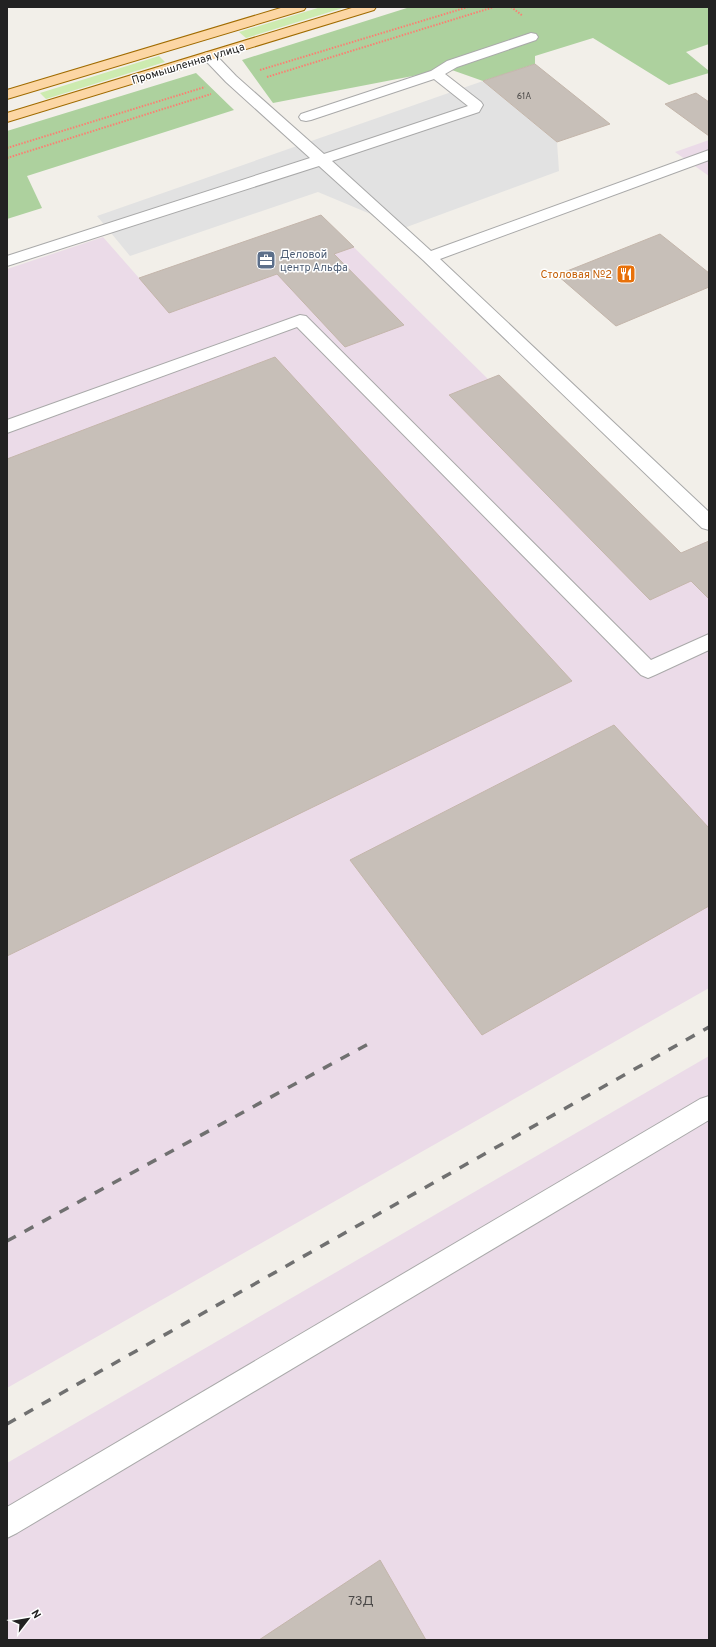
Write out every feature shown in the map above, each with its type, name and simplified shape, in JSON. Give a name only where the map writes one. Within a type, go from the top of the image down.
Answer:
[{"type":"main road","name":"Промышленная улица","points":[[7,95],[299,7]]},
{"type":"main road","name":"Промышленная улица","points":[[7,118],[369,7]]},
{"type":"main road","points":[[191,40],[209,56]]},
{"type":"lane","points":[[306,117],[436,74],[452,64],[531,37]]},
{"type":"lane","points":[[209,56],[321,160],[429,257],[709,523]]},
{"type":"lane","points":[[7,261],[321,160],[474,108],[476,105],[436,74]]},
{"type":"lane","points":[[429,257],[709,155]]},
{"type":"lane","points":[[7,427],[300,320],[648,670],[709,641]]},
{"type":"lane","points":[[7,1523],[709,1107]]},
{"type":"path","points":[[511,7],[518,12]]},
{"type":"shaded area","points":[[483,81],[557,142],[559,171],[404,228],[318,192],[130,256],[97,216]]},
{"type":"shaded area","points":[[709,140],[709,176],[675,152]]},
{"type":"shaded area","points":[[321,215],[488,379],[499,375],[681,553],[705,542],[709,546],[709,988],[7,1388],[7,269],[103,237],[139,278]]},
{"type":"shaded area","points":[[709,1056],[709,1640],[7,1640],[7,1463]]},
{"type":"green space","points":[[321,7],[346,7],[246,38],[239,32]]},
{"type":"green space","points":[[410,7],[709,7],[709,44],[686,52],[709,71],[709,73],[669,85],[593,38],[535,56],[535,64],[483,81],[449,69],[273,103],[242,60]]},
{"type":"green space","points":[[159,56],[165,62],[46,99],[40,93]]},
{"type":"green space","points":[[196,73],[234,110],[27,176],[42,208],[7,219],[7,131]]},
{"type":"building","points":[[535,64],[610,124],[557,142],[483,81]]},
{"type":"building","points":[[696,93],[709,102],[709,136],[665,104]]},
{"type":"building","points":[[321,215],[354,247],[334,254],[404,325],[345,347],[277,274],[169,313],[139,278]]},
{"type":"building","points":[[660,234],[709,273],[709,287],[616,326],[557,275]]},
{"type":"building","points":[[275,357],[572,681],[7,956],[7,459]]},
{"type":"building","points":[[499,375],[681,553],[709,541],[709,599],[691,581],[650,600],[449,395]]},
{"type":"building","points":[[614,725],[709,828],[709,906],[482,1035],[350,860]]},
{"type":"building","points":[[380,1560],[426,1640],[259,1640]]},
{"type":"railway","points":[[7,1424],[709,1027]]},
{"type":"railway","points":[[7,1241],[370,1043]]},
{"type":"place","name":"Деловой центр Альфа","points":[[266,260]]},
{"type":"place","name":"Столовая №2","points":[[626,274]]}]
